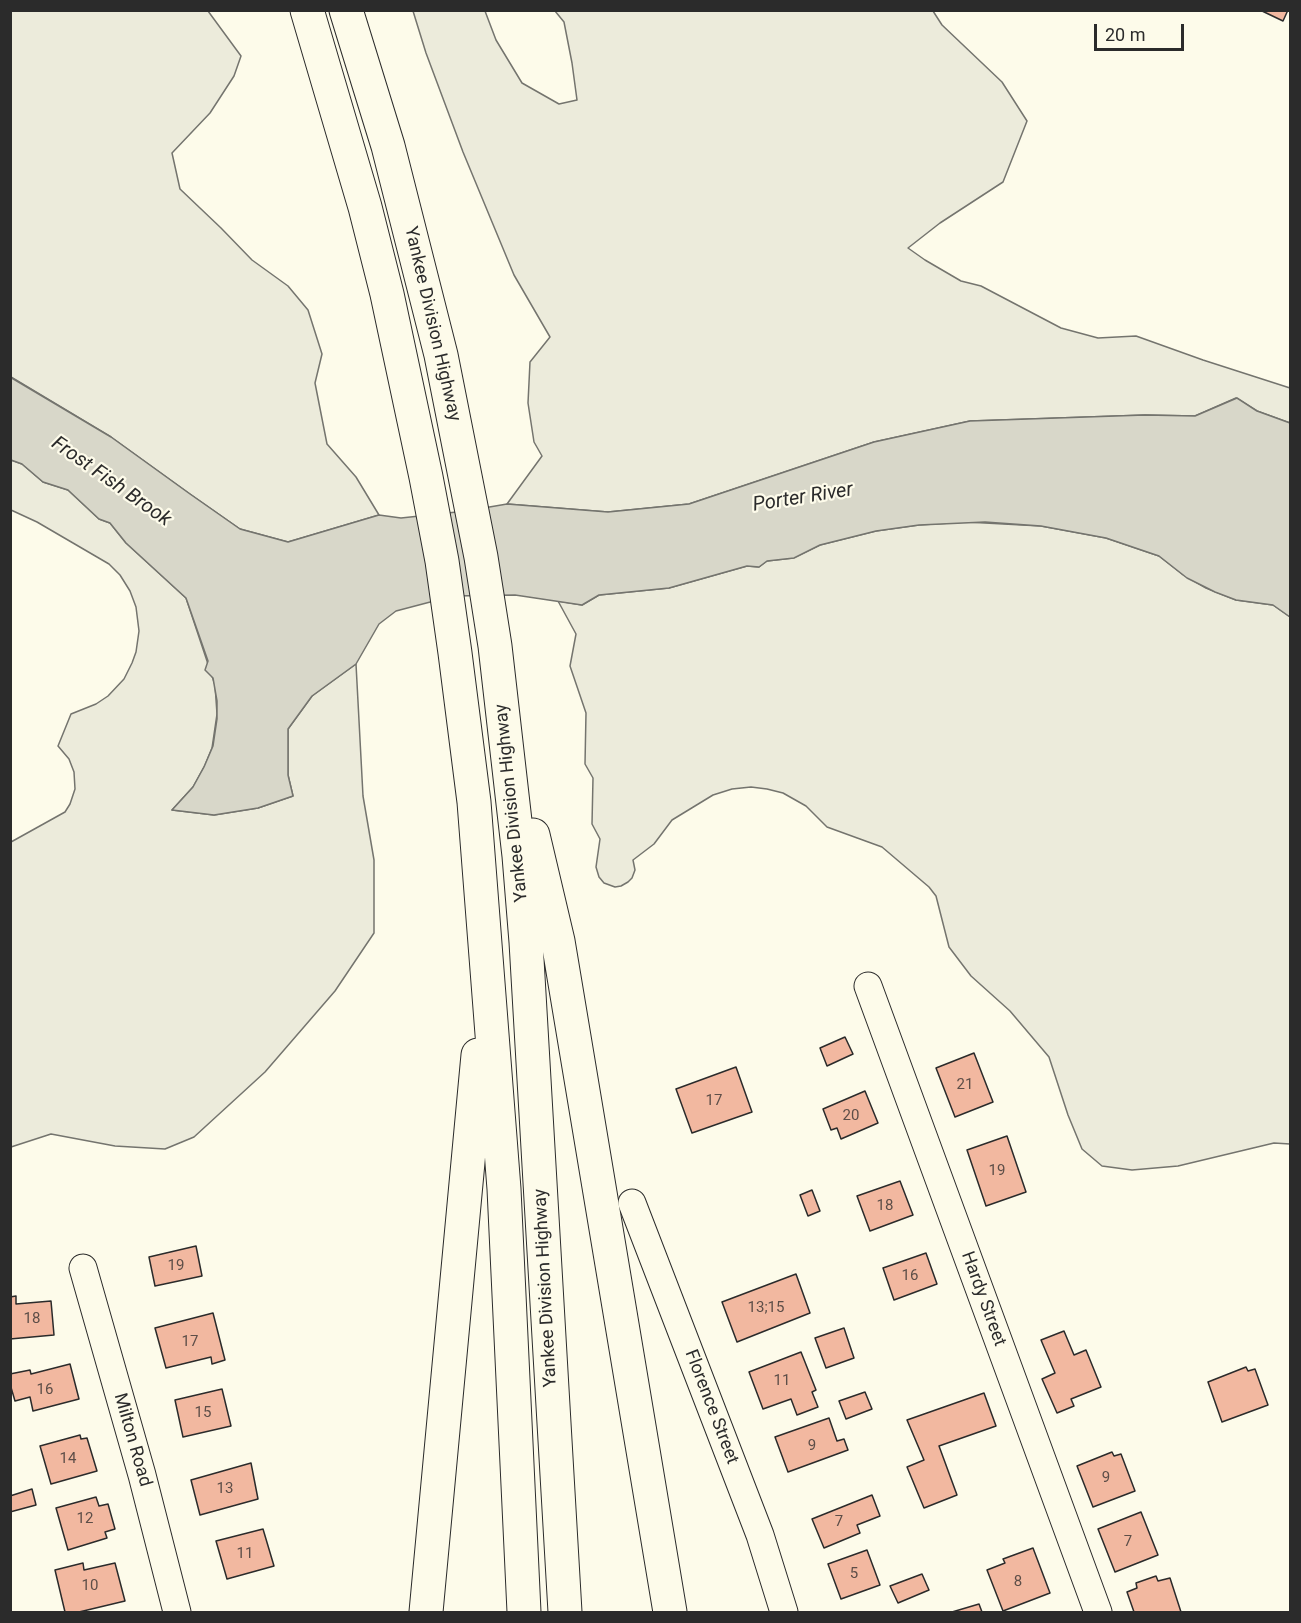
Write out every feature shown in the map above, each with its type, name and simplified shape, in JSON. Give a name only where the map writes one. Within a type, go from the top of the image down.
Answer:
[{"type":"highway","name":"Yankee Division Highway","points":[[307,10],[365,207],[387,294],[442,561],[455,653],[474,802],[504,1189],[524,1612]]},
{"type":"highway","name":"Yankee Division Highway","points":[[346,10],[388,146],[441,355],[465,470],[495,646],[519,856],[566,1612]]},
{"type":"highway","points":[[506,742],[537,849],[558,941],[670,1612]]},
{"type":"highway","points":[[426,1612],[486,964]]},
{"type":"street","name":"Hardy Street","points":[[868,986],[1098,1612]]},
{"type":"street","name":"Florence Street","points":[[632,1203],[760,1535],[784,1612]]},
{"type":"street","name":"Milton Road","points":[[83,1268],[142,1475],[177,1612]]},
{"type":"shaded area","points":[[10,11],[208,11],[241,56],[234,76],[210,113],[172,153],[180,189],[252,260],[288,286],[308,310],[322,354],[315,383],[327,444],[356,477],[379,515],[288,542],[240,529],[111,437],[11,377]]},
{"type":"shaded area","points":[[413,11],[485,11],[496,40],[522,83],[559,104],[577,100],[564,22],[555,11],[933,11],[942,25],[1002,82],[1027,121],[1003,182],[940,223],[908,248],[961,281],[981,286],[1061,328],[1098,338],[1136,336],[1290,388],[1290,423],[1257,411],[1236,398],[1195,416],[1145,415],[970,421],[874,442],[689,504],[608,512],[507,504],[542,456],[534,442],[528,403],[530,362],[550,337],[514,275],[463,152]]},
{"type":"shaded area","points":[[11,460],[22,464],[43,482],[68,490],[99,519],[110,523],[126,543],[186,598],[215,685],[217,714],[212,748],[205,765],[193,787],[172,810],[214,815],[258,808],[293,796],[288,775],[288,729],[312,696],[356,664],[363,796],[374,860],[374,933],[335,991],[265,1072],[194,1137],[165,1149],[115,1146],[51,1134],[11,1147],[11,842],[65,812],[70,804],[75,789],[74,772],[69,759],[58,746],[71,714],[96,704],[108,696],[124,679],[136,652],[139,631],[136,607],[130,591],[120,575],[109,564],[37,522],[11,510]]},
{"type":"shaded area","points":[[966,522],[1041,526],[1106,538],[1159,556],[1182,574],[1206,588],[1236,600],[1273,605],[1290,617],[1290,1144],[1274,1143],[1178,1166],[1132,1170],[1102,1166],[1082,1149],[1049,1057],[1010,1011],[971,976],[949,947],[936,896],[929,887],[882,847],[827,827],[806,806],[783,793],[751,787],[732,789],[713,795],[672,820],[654,844],[633,860],[635,870],[628,882],[615,887],[604,883],[599,877],[596,867],[600,839],[592,824],[593,778],[585,764],[586,713],[570,666],[576,634],[558,601],[582,605],[599,595],[669,588],[747,566],[759,567],[767,561],[793,558],[820,545],[876,531]]},
{"type":"water","points":[[10,377],[111,437],[240,529],[288,542],[379,515],[401,518],[507,504],[608,512],[689,504],[874,442],[970,421],[1145,415],[1195,416],[1237,398],[1257,411],[1290,423],[1290,617],[1273,605],[1236,600],[1215,592],[1187,578],[1159,556],[1106,538],[1041,526],[985,522],[919,525],[876,531],[820,545],[794,558],[767,561],[759,567],[747,566],[669,588],[599,595],[582,605],[515,595],[453,596],[396,611],[379,624],[356,664],[312,696],[288,729],[288,775],[293,796],[258,808],[214,815],[172,810],[193,787],[204,767],[213,746],[217,719],[213,678],[205,670],[208,661],[186,598],[126,543],[110,523],[99,519],[68,490],[43,482],[22,464],[11,460]]},
{"type":"building","points":[[1260,10],[1288,10],[1283,21]]},
{"type":"building","points":[[845,1037],[853,1054],[827,1066],[820,1048]]},
{"type":"building","points":[[974,1053],[993,1102],[955,1117],[936,1068]]},
{"type":"building","points":[[736,1067],[752,1112],[692,1133],[676,1089]]},
{"type":"building","points":[[865,1091],[878,1123],[841,1139],[837,1128],[831,1130],[823,1109]]},
{"type":"building","points":[[1007,1136],[1026,1192],[986,1206],[967,1150]]},
{"type":"building","points":[[900,1181],[913,1215],[870,1231],[857,1196]]},
{"type":"building","points":[[812,1190],[820,1211],[808,1216],[800,1195]]},
{"type":"building","points":[[196,1246],[202,1276],[155,1286],[149,1257]]},
{"type":"building","points":[[926,1253],[937,1284],[894,1300],[883,1268]]},
{"type":"building","points":[[796,1274],[810,1313],[737,1342],[722,1302]]},
{"type":"building","points":[[16,1296],[16,1304],[51,1301],[54,1335],[10,1339],[10,1297]]},
{"type":"building","points":[[213,1313],[225,1360],[212,1364],[211,1357],[166,1368],[155,1328]]},
{"type":"building","points":[[844,1328],[854,1358],[826,1368],[815,1338]]},
{"type":"building","points":[[1064,1331],[1074,1355],[1086,1350],[1101,1387],[1071,1399],[1074,1406],[1057,1413],[1042,1379],[1055,1373],[1041,1340]]},
{"type":"building","points":[[801,1352],[816,1390],[812,1392],[818,1407],[797,1415],[791,1399],[763,1409],[749,1372]]},
{"type":"building","points":[[70,1364],[79,1399],[33,1411],[30,1397],[15,1401],[10,1384],[10,1374],[30,1370],[31,1374]]},
{"type":"building","points":[[1246,1367],[1248,1371],[1255,1369],[1268,1405],[1222,1422],[1208,1382]]},
{"type":"building","points":[[222,1389],[231,1426],[183,1437],[175,1400]]},
{"type":"building","points":[[865,1392],[872,1409],[846,1419],[839,1401]]},
{"type":"building","points":[[984,1393],[996,1426],[939,1446],[957,1495],[924,1508],[907,1467],[924,1460],[907,1420]]},
{"type":"building","points":[[829,1418],[837,1441],[844,1439],[848,1450],[788,1472],[775,1437]]},
{"type":"building","points":[[80,1435],[81,1439],[87,1438],[97,1471],[51,1484],[40,1446]]},
{"type":"building","points":[[1112,1452],[1114,1456],[1121,1454],[1135,1491],[1093,1507],[1077,1466]]},
{"type":"building","points":[[251,1463],[258,1499],[200,1515],[191,1480]]},
{"type":"building","points":[[32,1489],[36,1505],[10,1512],[10,1496]]},
{"type":"building","points":[[872,1495],[880,1516],[857,1525],[860,1533],[824,1548],[812,1519]]},
{"type":"building","points":[[96,1497],[99,1506],[108,1504],[115,1529],[105,1532],[107,1538],[68,1550],[56,1508]]},
{"type":"building","points":[[1141,1512],[1158,1555],[1115,1572],[1098,1529]]},
{"type":"building","points":[[263,1529],[274,1566],[227,1579],[216,1541]]},
{"type":"building","points":[[1033,1548],[1050,1593],[1003,1611],[987,1570],[1005,1563],[1003,1559]]},
{"type":"building","points":[[867,1550],[880,1585],[841,1599],[828,1564]]},
{"type":"building","points":[[83,1563],[84,1570],[115,1563],[125,1601],[79,1612],[65,1612],[55,1570]]},
{"type":"building","points":[[922,1574],[929,1590],[898,1603],[890,1586]]},
{"type":"building","points":[[1156,1576],[1158,1581],[1170,1578],[1181,1612],[1134,1612],[1127,1592],[1137,1588],[1136,1583]]},
{"type":"building","points":[[979,1604],[982,1612],[952,1612]]},
{"type":"water label","name":"Frost Fish Brook","points":[[111,482]]},
{"type":"water label","name":"Porter River","points":[[803,498]]}]
